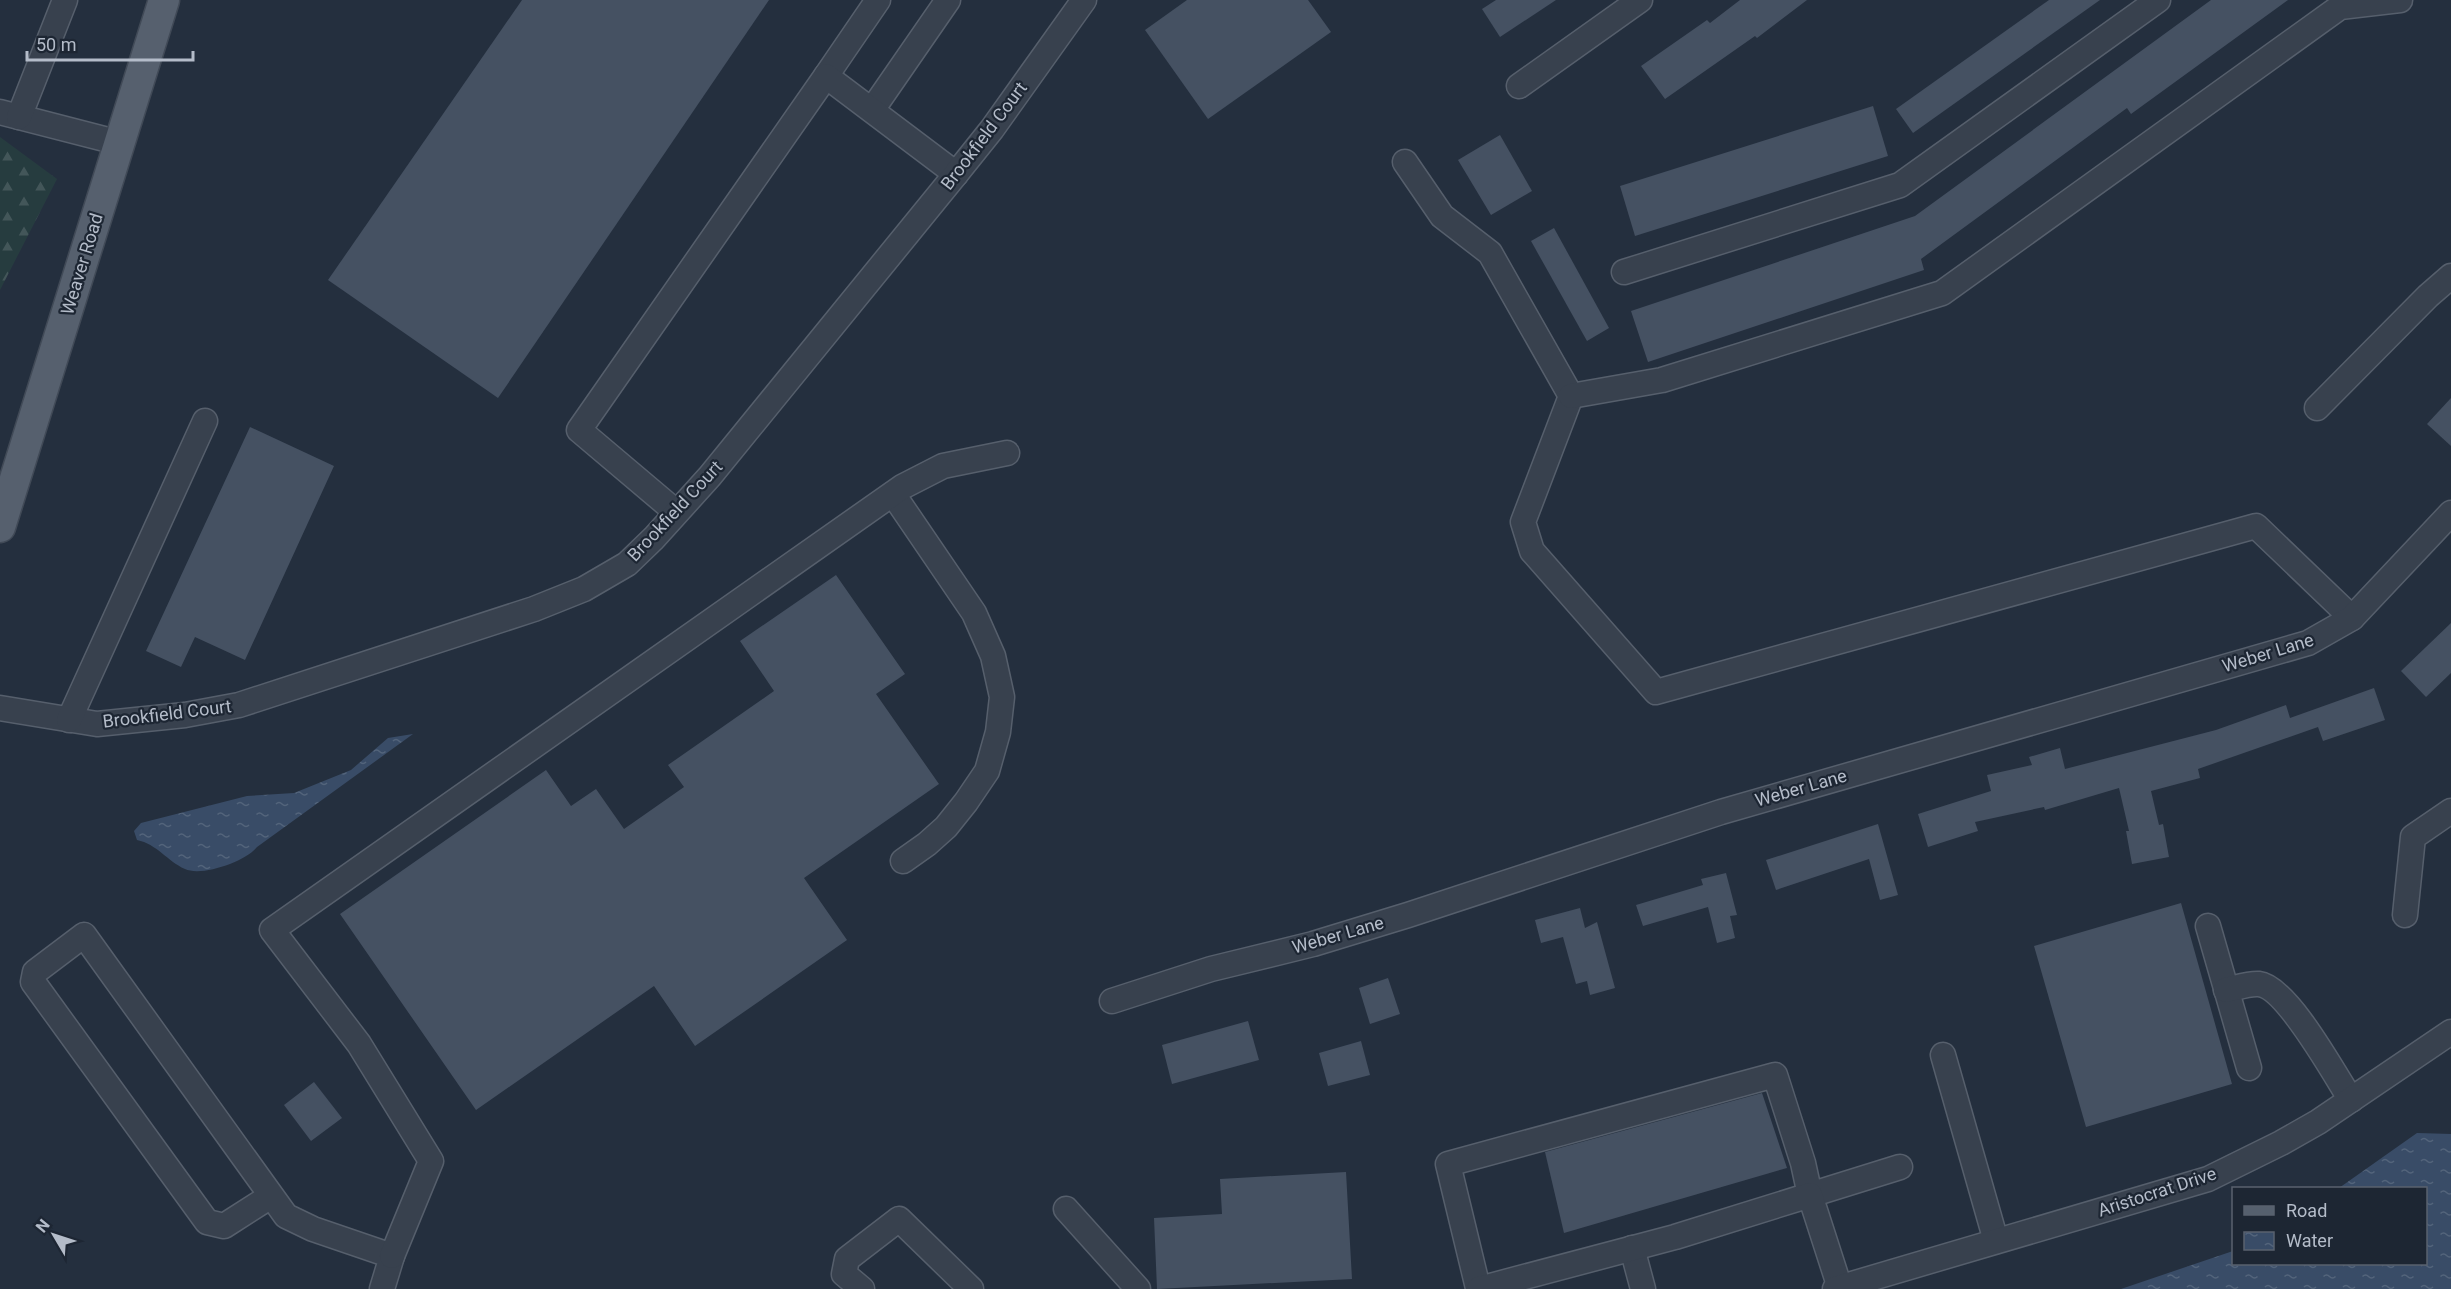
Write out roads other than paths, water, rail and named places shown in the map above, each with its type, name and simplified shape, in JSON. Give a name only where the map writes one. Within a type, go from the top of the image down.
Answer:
[{"type":"main road","name":"Weaver Road","points":[[0,527],[164,0]]},
{"type":"street","points":[[65,0],[10,115],[120,143]]},
{"type":"street","points":[[676,512],[579,430],[878,0]]},
{"type":"street","points":[[872,110],[948,0]]},
{"type":"street","name":"Brookfield Court","points":[[0,708],[98,724],[185,715],[239,705],[534,609],[584,589],[627,564],[654,538],[710,476],[956,174],[992,129],[1084,0]]},
{"type":"street","points":[[1519,86],[1640,0]]},
{"type":"street","points":[[1624,272],[1900,185],[2157,0]]},
{"type":"street","points":[[1571,396],[1662,380],[1942,292],[2340,7],[2400,0]]},
{"type":"street","points":[[826,76],[956,174]]},
{"type":"street","points":[[1405,162],[1442,216],[1490,253],[1571,396]]},
{"type":"street","points":[[2317,408],[2428,296],[2451,276]]},
{"type":"street","points":[[1571,396],[1523,522],[1532,551],[1656,692],[2256,526],[2352,618]]},
{"type":"street","points":[[69,720],[205,421]]},
{"type":"street","points":[[382,1289],[392,1256],[431,1161],[359,1044],[272,930],[893,494],[943,466],[1007,453]]},
{"type":"street","points":[[893,494],[974,613],[993,656],[1002,697],[998,732],[987,771],[946,826],[927,844],[903,861]]},
{"type":"street","name":"Weber Lane","points":[[1112,1001],[1211,969],[1313,944],[1408,915],[1721,812],[2308,643],[2352,618],[2451,513]]},
{"type":"street","points":[[2405,915],[2412,837],[2451,811]]},
{"type":"street","points":[[2208,926],[2249,1068]]},
{"type":"street","points":[[271,1196],[224,1226],[207,1222],[33,982],[35,972],[84,935],[286,1216],[313,1229],[392,1256]]},
{"type":"street","points":[[2226,990],[2258,983],[2274,990],[2304,1026],[2351,1100]]},
{"type":"street","name":"Aristocrat Drive","points":[[1837,1288],[2208,1179],[2281,1143],[2351,1100],[2451,1032]]},
{"type":"street","points":[[1943,1054],[1996,1241]]},
{"type":"street","points":[[1837,1288],[1810,1195],[1775,1075],[1448,1164],[1478,1288],[1632,1248],[1810,1195],[1900,1167]]},
{"type":"street","points":[[1065,1209],[1138,1289]]},
{"type":"street","points":[[861,1289],[844,1274],[847,1259],[899,1219],[971,1289]]},
{"type":"street","points":[[1632,1248],[1643,1289]]},
{"type":"water","points":[[413,734],[234,862],[212,869],[193,871],[179,866],[150,845],[137,840],[134,831],[141,823],[247,796],[294,793],[351,770],[388,738]]},
{"type":"water","points":[[2417,1133],[2451,1134],[2451,1289],[2121,1289],[2232,1251],[2232,1265],[2427,1265],[2427,1187],[2340,1187]]}]
